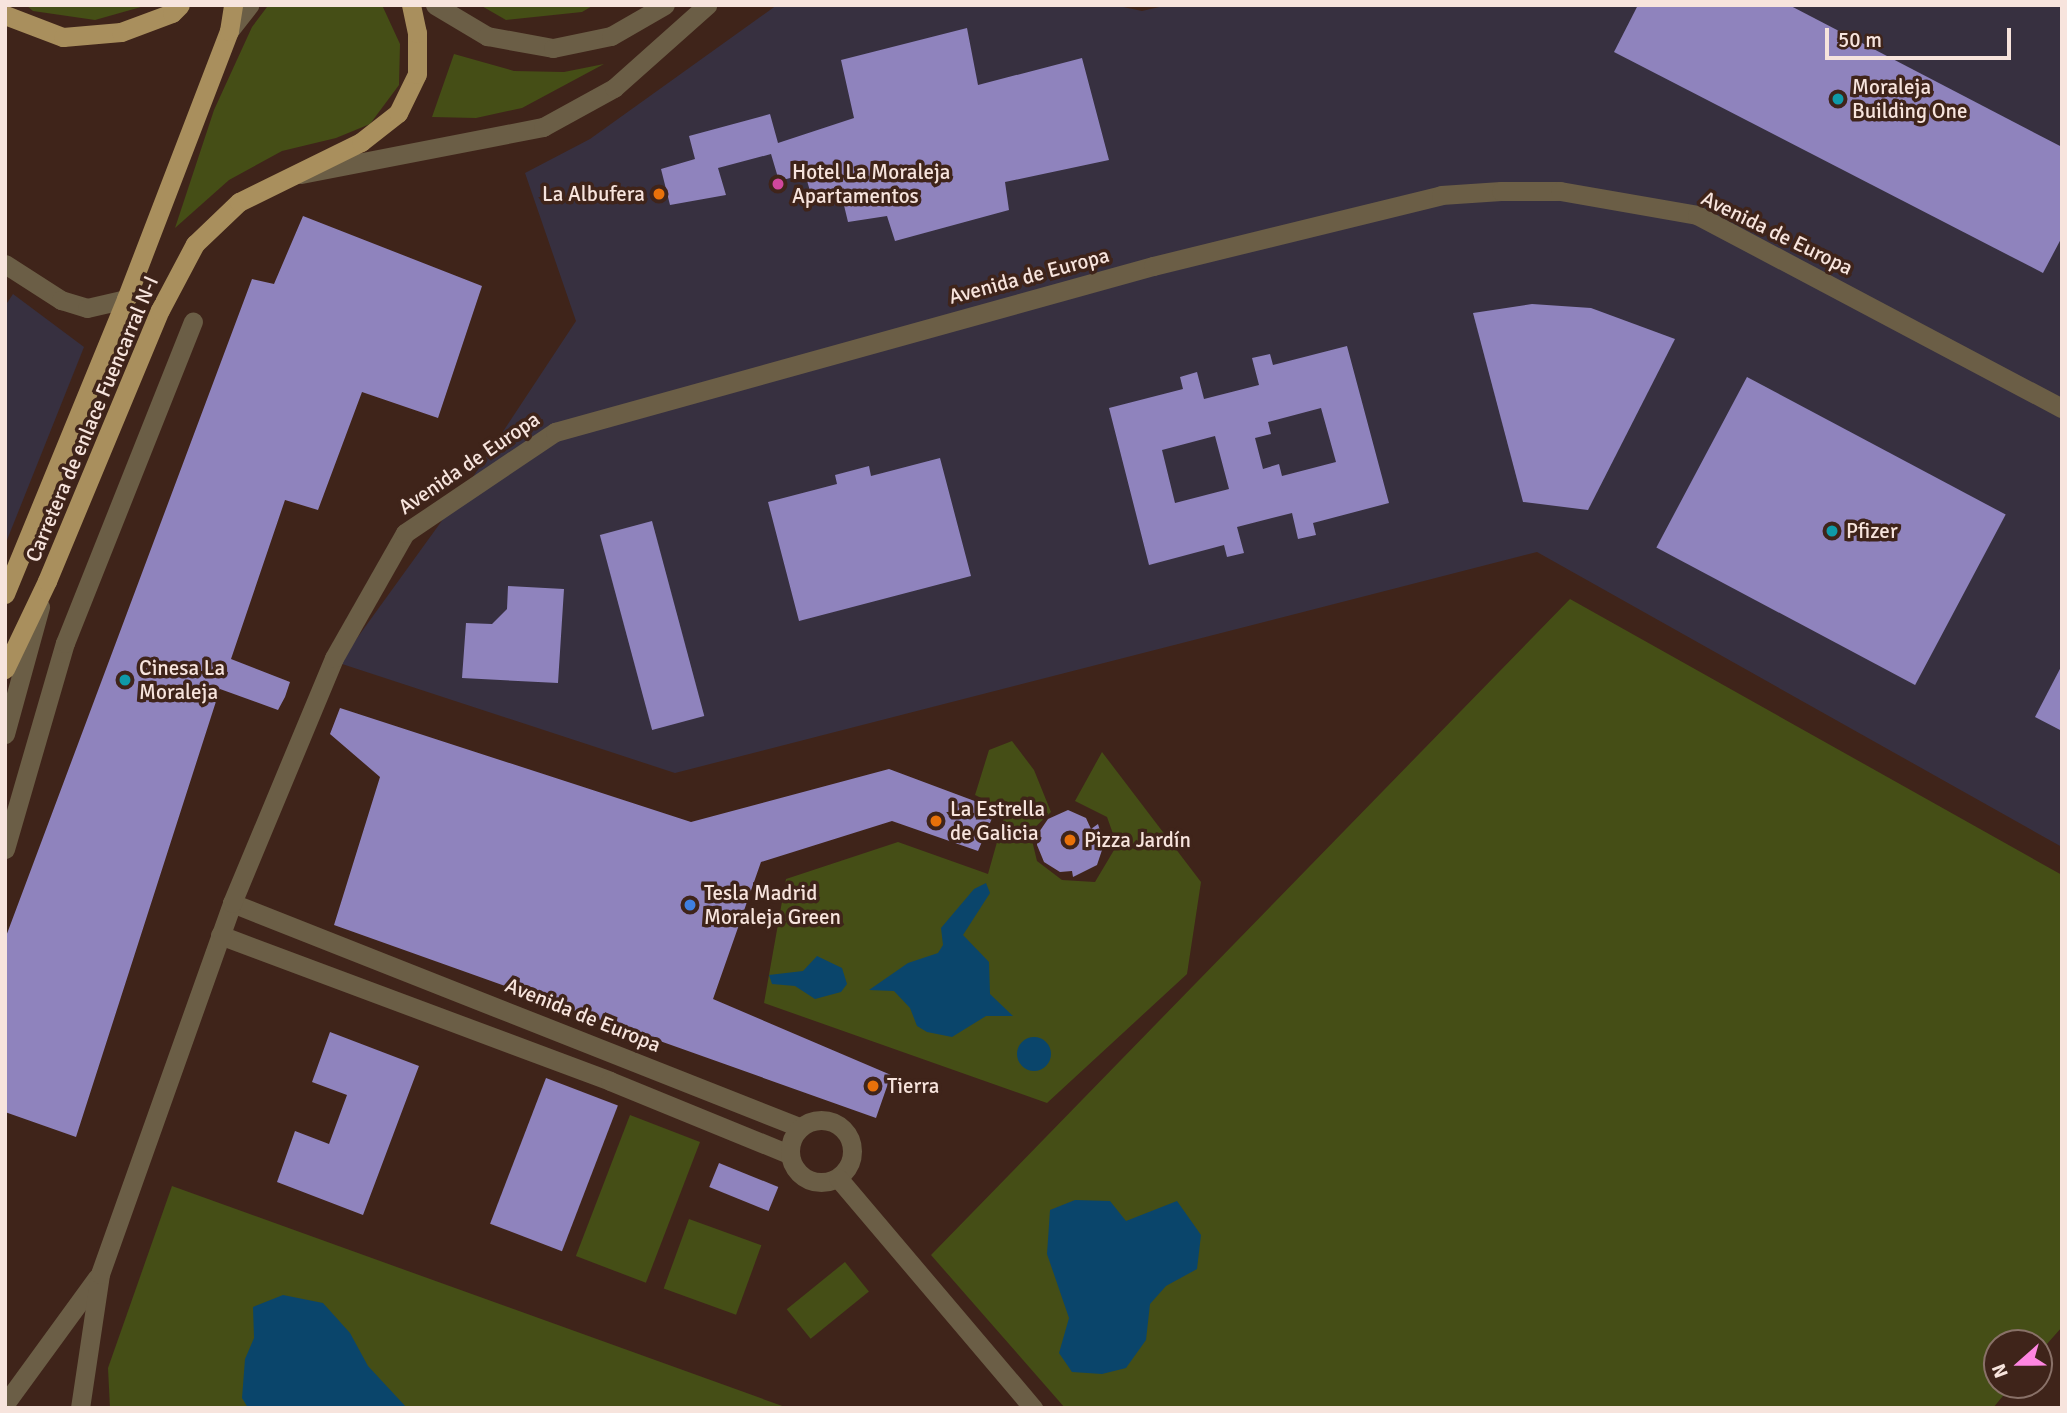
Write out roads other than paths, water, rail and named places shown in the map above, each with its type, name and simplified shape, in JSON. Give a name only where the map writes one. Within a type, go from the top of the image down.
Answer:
[{"type":"main road","points":[[5,16],[63,37],[121,32],[172,13],[180,5]]},
{"type":"main road","name":"Carretera de enlace Fuencarral N-I","points":[[5,594],[126,299],[229,31],[233,5]]},
{"type":"main road","name":"Carretera de enlace Fuencarral N-I","points":[[5,669],[47,581],[160,310],[195,244],[239,202],[283,177],[361,142],[398,113],[417,74],[417,33],[411,5]]},
{"type":"street","points":[[229,31],[249,5]]},
{"type":"street","points":[[435,5],[486,36],[521,46],[553,48],[611,36],[665,5]]},
{"type":"street","points":[[283,177],[543,127],[614,88],[707,5]]},
{"type":"street","name":"Avenida de Europa","points":[[80,1408],[100,1274],[232,903],[334,658],[405,533],[462,491],[566,428],[1099,281],[1441,195],[1560,191],[1697,215],[2062,408]]},
{"type":"street","points":[[5,264],[27,281],[74,304],[88,308],[126,299]]},
{"type":"street","points":[[5,849],[65,643],[193,322]]},
{"type":"street","points":[[5,734],[47,581]]},
{"type":"street","name":"Avenida de Europa","points":[[232,903],[799,1127]]},
{"type":"street","points":[[220,935],[610,1081],[789,1154]]},
{"type":"street","points":[[818,1118],[838,1123],[851,1140],[852,1161],[838,1178],[822,1183],[807,1179],[795,1169],[789,1154],[799,1127],[818,1118]]},
{"type":"street","points":[[838,1178],[1033,1408]]},
{"type":"street","name":"Avenida de Europa","points":[[5,1404],[100,1274]]},
{"type":"water","points":[[986,883],[990,893],[963,935],[989,962],[990,994],[1013,1016],[986,1016],[952,1037],[927,1032],[917,1026],[910,1008],[894,991],[869,990],[908,963],[938,953],[943,945],[941,928],[974,889]]},
{"type":"water","points":[[817,956],[842,968],[847,984],[841,992],[815,999],[795,986],[772,984],[769,975],[803,971]]},
{"type":"water","points":[[1034,1037],[1046,1042],[1051,1054],[1046,1066],[1034,1071],[1022,1066],[1017,1054],[1022,1042]]},
{"type":"water","points":[[1075,1200],[1110,1201],[1126,1221],[1177,1201],[1201,1235],[1197,1269],[1166,1286],[1150,1304],[1146,1340],[1126,1368],[1102,1374],[1072,1372],[1059,1353],[1069,1318],[1047,1254],[1050,1210]]},
{"type":"water","points":[[283,1295],[323,1303],[350,1333],[368,1366],[407,1408],[248,1408],[242,1398],[245,1359],[254,1338],[253,1307]]},
{"type":"place","name":"Moraleja Building One","points":[[1838,99]]},
{"type":"place","name":"Hotel La Moraleja Apartamentos","points":[[778,184]]},
{"type":"place","name":"La Albufera","points":[[659,194]]},
{"type":"place","name":"Pfizer","points":[[1832,531]]},
{"type":"place","name":"Cinesa La Moraleja","points":[[125,680]]},
{"type":"place","name":"La Estrella de Galicia","points":[[936,821]]},
{"type":"place","name":"Pizza Jardín","points":[[1070,840]]},
{"type":"place","name":"Tesla Madrid Moraleja Green","points":[[690,905]]},
{"type":"place","name":"Tierra","points":[[873,1086]]}]
